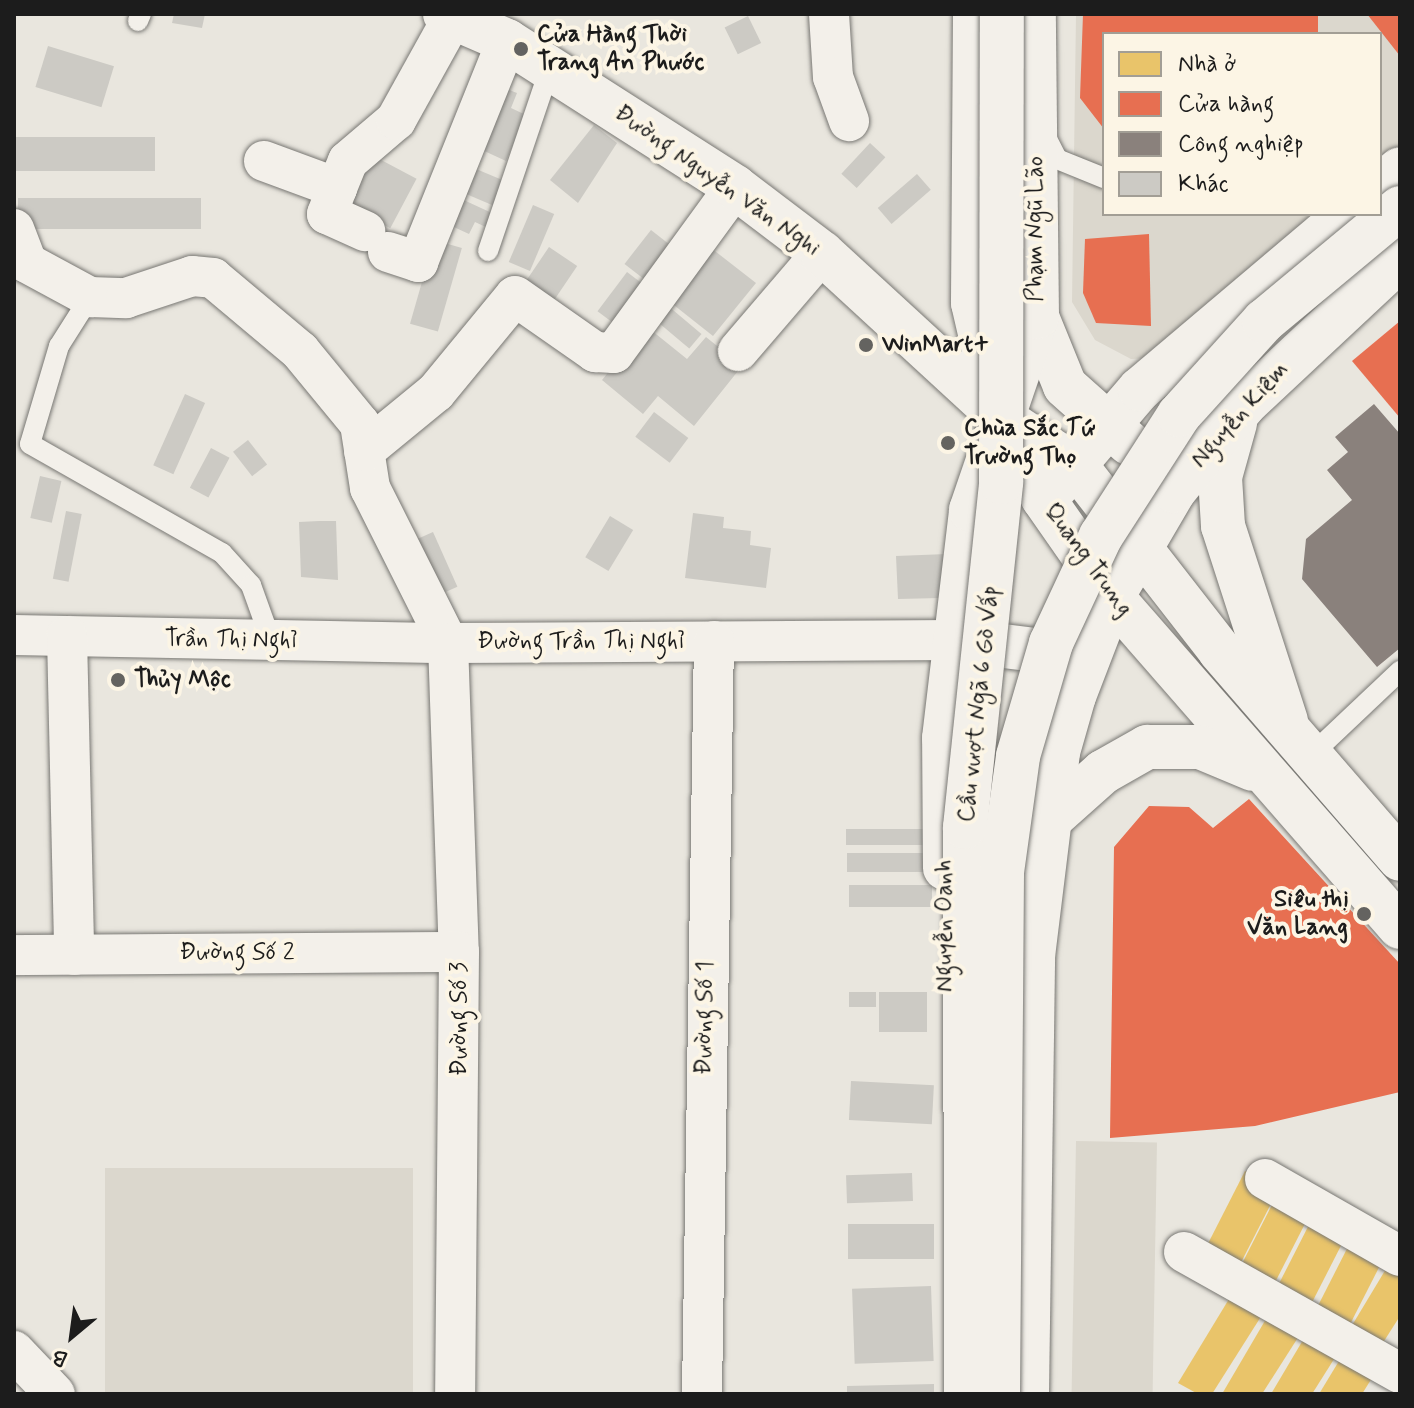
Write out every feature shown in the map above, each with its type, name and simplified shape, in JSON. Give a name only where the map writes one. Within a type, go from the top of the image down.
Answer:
[{"type":"main road","points":[[975,14],[973,303],[999,416]]},
{"type":"main road","name":"Cầu vượt Ngã 6 Gò Vấp","points":[[966,1394],[965,827],[1001,482],[1002,14]]},
{"type":"main road","name":"Phạm Ngũ Lão","points":[[999,416],[1037,317],[1034,14]]},
{"type":"main road","name":"Đường Nguyễn Văn Nghi","points":[[452,15],[507,41],[735,187],[822,253],[999,416]]},
{"type":"main road","points":[[1043,498],[1077,467],[1108,426],[1163,368],[1345,216]]},
{"type":"main road","name":"Cầu vượt Ngã 6 Gò Vấp","points":[[998,1394],[1002,872],[1018,756],[1051,643],[1101,536],[1179,415],[1360,216]]},
{"type":"main road","name":"Nguyễn Kiệm","points":[[1112,597],[1138,549],[1208,446],[1245,404],[1400,259]]},
{"type":"main road","points":[[1037,317],[1051,365],[1108,426],[1155,457],[1183,457],[1208,446]]},
{"type":"main road","points":[[1245,404],[1225,452],[1220,502],[1299,744]]},
{"type":"main road","name":"Quang Trung","points":[[999,416],[1077,467],[1138,549],[1299,744],[1400,859]]},
{"type":"main road","name":"Quang Trung","points":[[999,416],[1043,498],[1112,597],[1265,776],[1392,901]]},
{"type":"main road","name":"Nguyễn Oanh","points":[[947,1394],[944,738],[971,510],[999,416]]},
{"type":"main road","points":[[1027,1394],[1027,1044],[1048,821],[1058,752],[1088,657],[1112,597]]},
{"type":"main road","points":[[955,640],[1088,657]]},
{"type":"main road","points":[[944,738],[1058,752]]},
{"type":"main road","points":[[1048,821],[1103,772],[1147,747],[1200,747],[1265,776]]},
{"type":"street","points":[[829,14],[833,77],[849,121]]},
{"type":"street","points":[[452,15],[396,120],[348,161],[327,214],[418,262],[507,41]]},
{"type":"street","points":[[264,161],[337,188]]},
{"type":"street","points":[[364,451],[436,392],[515,296],[595,352],[614,353],[735,187]]},
{"type":"street","points":[[14,229],[27,263],[90,297],[126,298],[192,276],[213,278],[300,351],[360,424],[370,488],[448,643]]},
{"type":"street","points":[[738,351],[822,253]]},
{"type":"street","name":"Trần Thị Nghỉ","points":[[14,635],[448,643]]},
{"type":"street","points":[[67,636],[74,955]]},
{"type":"street","points":[[714,641],[955,640]]},
{"type":"street","name":"Đường Trần Thị Nghỉ","points":[[448,643],[714,641]]},
{"type":"street","name":"Đường Số 1","points":[[702,1394],[714,641]]},
{"type":"street","name":"Đường Số 3","points":[[448,643],[459,952],[455,1394]]},
{"type":"street","name":"Đường Số 2","points":[[14,955],[459,952]]},
{"type":"street","points":[[1265,1179],[1400,1256]]},
{"type":"street","points":[[1184,1252],[1400,1373]]},
{"type":"street","points":[[14,1351],[55,1394]]},
{"type":"lane","points":[[488,251],[550,68]]},
{"type":"lane","points":[[1035,118],[1057,159],[1102,177]]},
{"type":"lane","points":[[90,297],[59,346],[30,444],[222,553],[251,585],[271,641]]},
{"type":"lane","points":[[1299,744],[1399,675]]},
{"type":"shaded area","points":[[1076,14],[1400,14],[1400,161],[1382,175],[1382,32],[1102,32],[1102,216],[1333,216],[1152,358],[1131,359],[1095,340],[1072,302]]},
{"type":"shaded area","points":[[1076,1141],[1157,1142],[1153,1394],[1072,1394]]},
{"type":"shaded area","points":[[105,1168],[413,1168],[413,1394],[105,1394]]},
{"type":"building: Nhà ở","points":[[1245,1171],[1279,1188],[1234,1276],[1201,1258]]},
{"type":"building: Nhà ở","points":[[1279,1191],[1313,1208],[1268,1296],[1234,1279]]},
{"type":"building: Nhà ở","points":[[1315,1213],[1349,1230],[1304,1318],[1271,1300]]},
{"type":"building: Nhà ở","points":[[1354,1235],[1387,1252],[1342,1340],[1309,1323]]},
{"type":"building: Nhà ở","points":[[1392,1259],[1400,1263],[1400,1316],[1372,1360],[1342,1342]]},
{"type":"building: Nhà ở","points":[[1229,1299],[1262,1315],[1212,1394],[1198,1394],[1178,1383]]},
{"type":"building: Nhà ở","points":[[1266,1319],[1299,1336],[1262,1394],[1222,1394]]},
{"type":"building: Nhà ở","points":[[1303,1340],[1336,1356],[1312,1394],[1271,1394]]},
{"type":"building: Nhà ở","points":[[1339,1361],[1372,1378],[1362,1394],[1319,1394]]},
{"type":"building: Cửa hàng","points":[[1083,14],[1318,14],[1318,32],[1102,32],[1102,126],[1080,98]]},
{"type":"building: Cửa hàng","points":[[1367,14],[1400,14],[1400,56],[1382,32]]},
{"type":"building: Cửa hàng","points":[[1149,234],[1151,326],[1096,323],[1083,293],[1085,239]]},
{"type":"building: Cửa hàng","points":[[1400,321],[1400,418],[1352,361]]},
{"type":"building: Cửa hàng","points":[[1249,799],[1400,964],[1400,1092],[1255,1126],[1110,1138],[1114,847],[1149,806],[1189,807],[1213,828]]},
{"type":"building: Công nghiệp","points":[[1374,404],[1400,434],[1400,648],[1377,667],[1302,579],[1306,539],[1352,500],[1327,470],[1348,452],[1335,437]]},
{"type":"building: Khác","points":[[174,14],[205,14],[202,28],[172,23]]},
{"type":"building: Khác","points":[[748,16],[761,43],[738,54],[725,27]]},
{"type":"building: Khác","points":[[48,46],[114,66],[101,107],[35,87]]},
{"type":"building: Khác","points":[[492,83],[517,93],[511,108],[526,115],[506,161],[467,143]]},
{"type":"building: Khác","points":[[594,125],[617,143],[578,203],[550,180]]},
{"type":"building: Khác","points":[[14,137],[155,137],[155,171],[14,171]]},
{"type":"building: Khác","points":[[870,143],[885,157],[857,188],[841,174]]},
{"type":"building: Khác","points":[[368,153],[417,179],[390,228],[342,202]]},
{"type":"building: Khác","points":[[462,163],[511,184],[500,209],[451,188]]},
{"type":"building: Khác","points":[[917,174],[931,190],[892,224],[878,208]]},
{"type":"building: Khác","points":[[455,196],[494,214],[488,228],[475,222],[469,234],[443,222]]},
{"type":"building: Khác","points":[[18,198],[201,198],[201,229],[18,229]]},
{"type":"building: Khác","points":[[533,205],[554,214],[530,271],[509,262]]},
{"type":"building: Khác","points":[[651,230],[678,251],[651,285],[625,264]]},
{"type":"building: Khác","points":[[434,240],[462,248],[438,332],[410,324]]},
{"type":"building: Khác","points":[[702,241],[756,283],[713,336],[670,302]]},
{"type":"building: Khác","points":[[549,247],[577,266],[552,303],[524,284]]},
{"type":"building: Khác","points":[[627,272],[648,288],[618,327],[598,311]]},
{"type":"building: Khác","points":[[667,305],[701,334],[689,348],[655,320]]},
{"type":"building: Khác","points":[[646,326],[687,359],[706,337],[742,366],[694,426],[658,396],[643,414],[602,380]]},
{"type":"building: Khác","points":[[185,394],[205,403],[173,474],[153,465]]},
{"type":"building: Khác","points":[[654,412],[688,438],[670,463],[635,437]]},
{"type":"building: Khác","points":[[248,440],[267,464],[252,476],[233,452]]},
{"type":"building: Khác","points":[[211,448],[230,458],[208,498],[190,488]]},
{"type":"building: Khác","points":[[40,476],[61,481],[52,523],[30,518]]},
{"type":"building: Khác","points":[[66,511],[82,514],[69,582],[53,579]]},
{"type":"building: Khác","points":[[693,513],[724,517],[723,528],[751,531],[750,545],[771,548],[766,588],[685,578]]},
{"type":"building: Khác","points":[[610,516],[633,530],[608,571],[585,557]]},
{"type":"building: Khác","points":[[336,521],[338,580],[301,577],[299,522]]},
{"type":"building: Khác","points":[[433,532],[457,587],[435,597],[411,542]]},
{"type":"building: Khác","points":[[947,554],[940,598],[898,599],[896,556]]},
{"type":"building: Khác","points":[[846,829],[927,829],[927,845],[846,845]]},
{"type":"building: Khác","points":[[847,853],[932,853],[932,872],[847,872]]},
{"type":"building: Khác","points":[[849,885],[932,885],[932,907],[849,907]]},
{"type":"building: Khác","points":[[849,992],[876,992],[876,1007],[849,1007]]},
{"type":"building: Khác","points":[[879,992],[927,992],[927,1032],[879,1032]]},
{"type":"building: Khác","points":[[851,1081],[934,1085],[932,1124],[849,1120]]},
{"type":"building: Khác","points":[[912,1173],[913,1201],[847,1203],[846,1175]]},
{"type":"building: Khác","points":[[848,1224],[934,1224],[934,1259],[848,1259]]},
{"type":"building: Khác","points":[[931,1286],[934,1361],[855,1364],[852,1289]]},
{"type":"building: Khác","points":[[934,1384],[934,1394],[847,1394],[847,1386]]},
{"type":"place","name":"Cửa Hàng Thời Trang An Phước","points":[[521,49]]},
{"type":"place","name":"WinMart+","points":[[866,345]]},
{"type":"place","name":"Chùa Sắc Tứ Trường Thọ","points":[[948,443]]},
{"type":"place","name":"Thủy Mộc","points":[[118,680]]},
{"type":"place","name":"Siêu thị Văn Lang","points":[[1364,914]]}]
